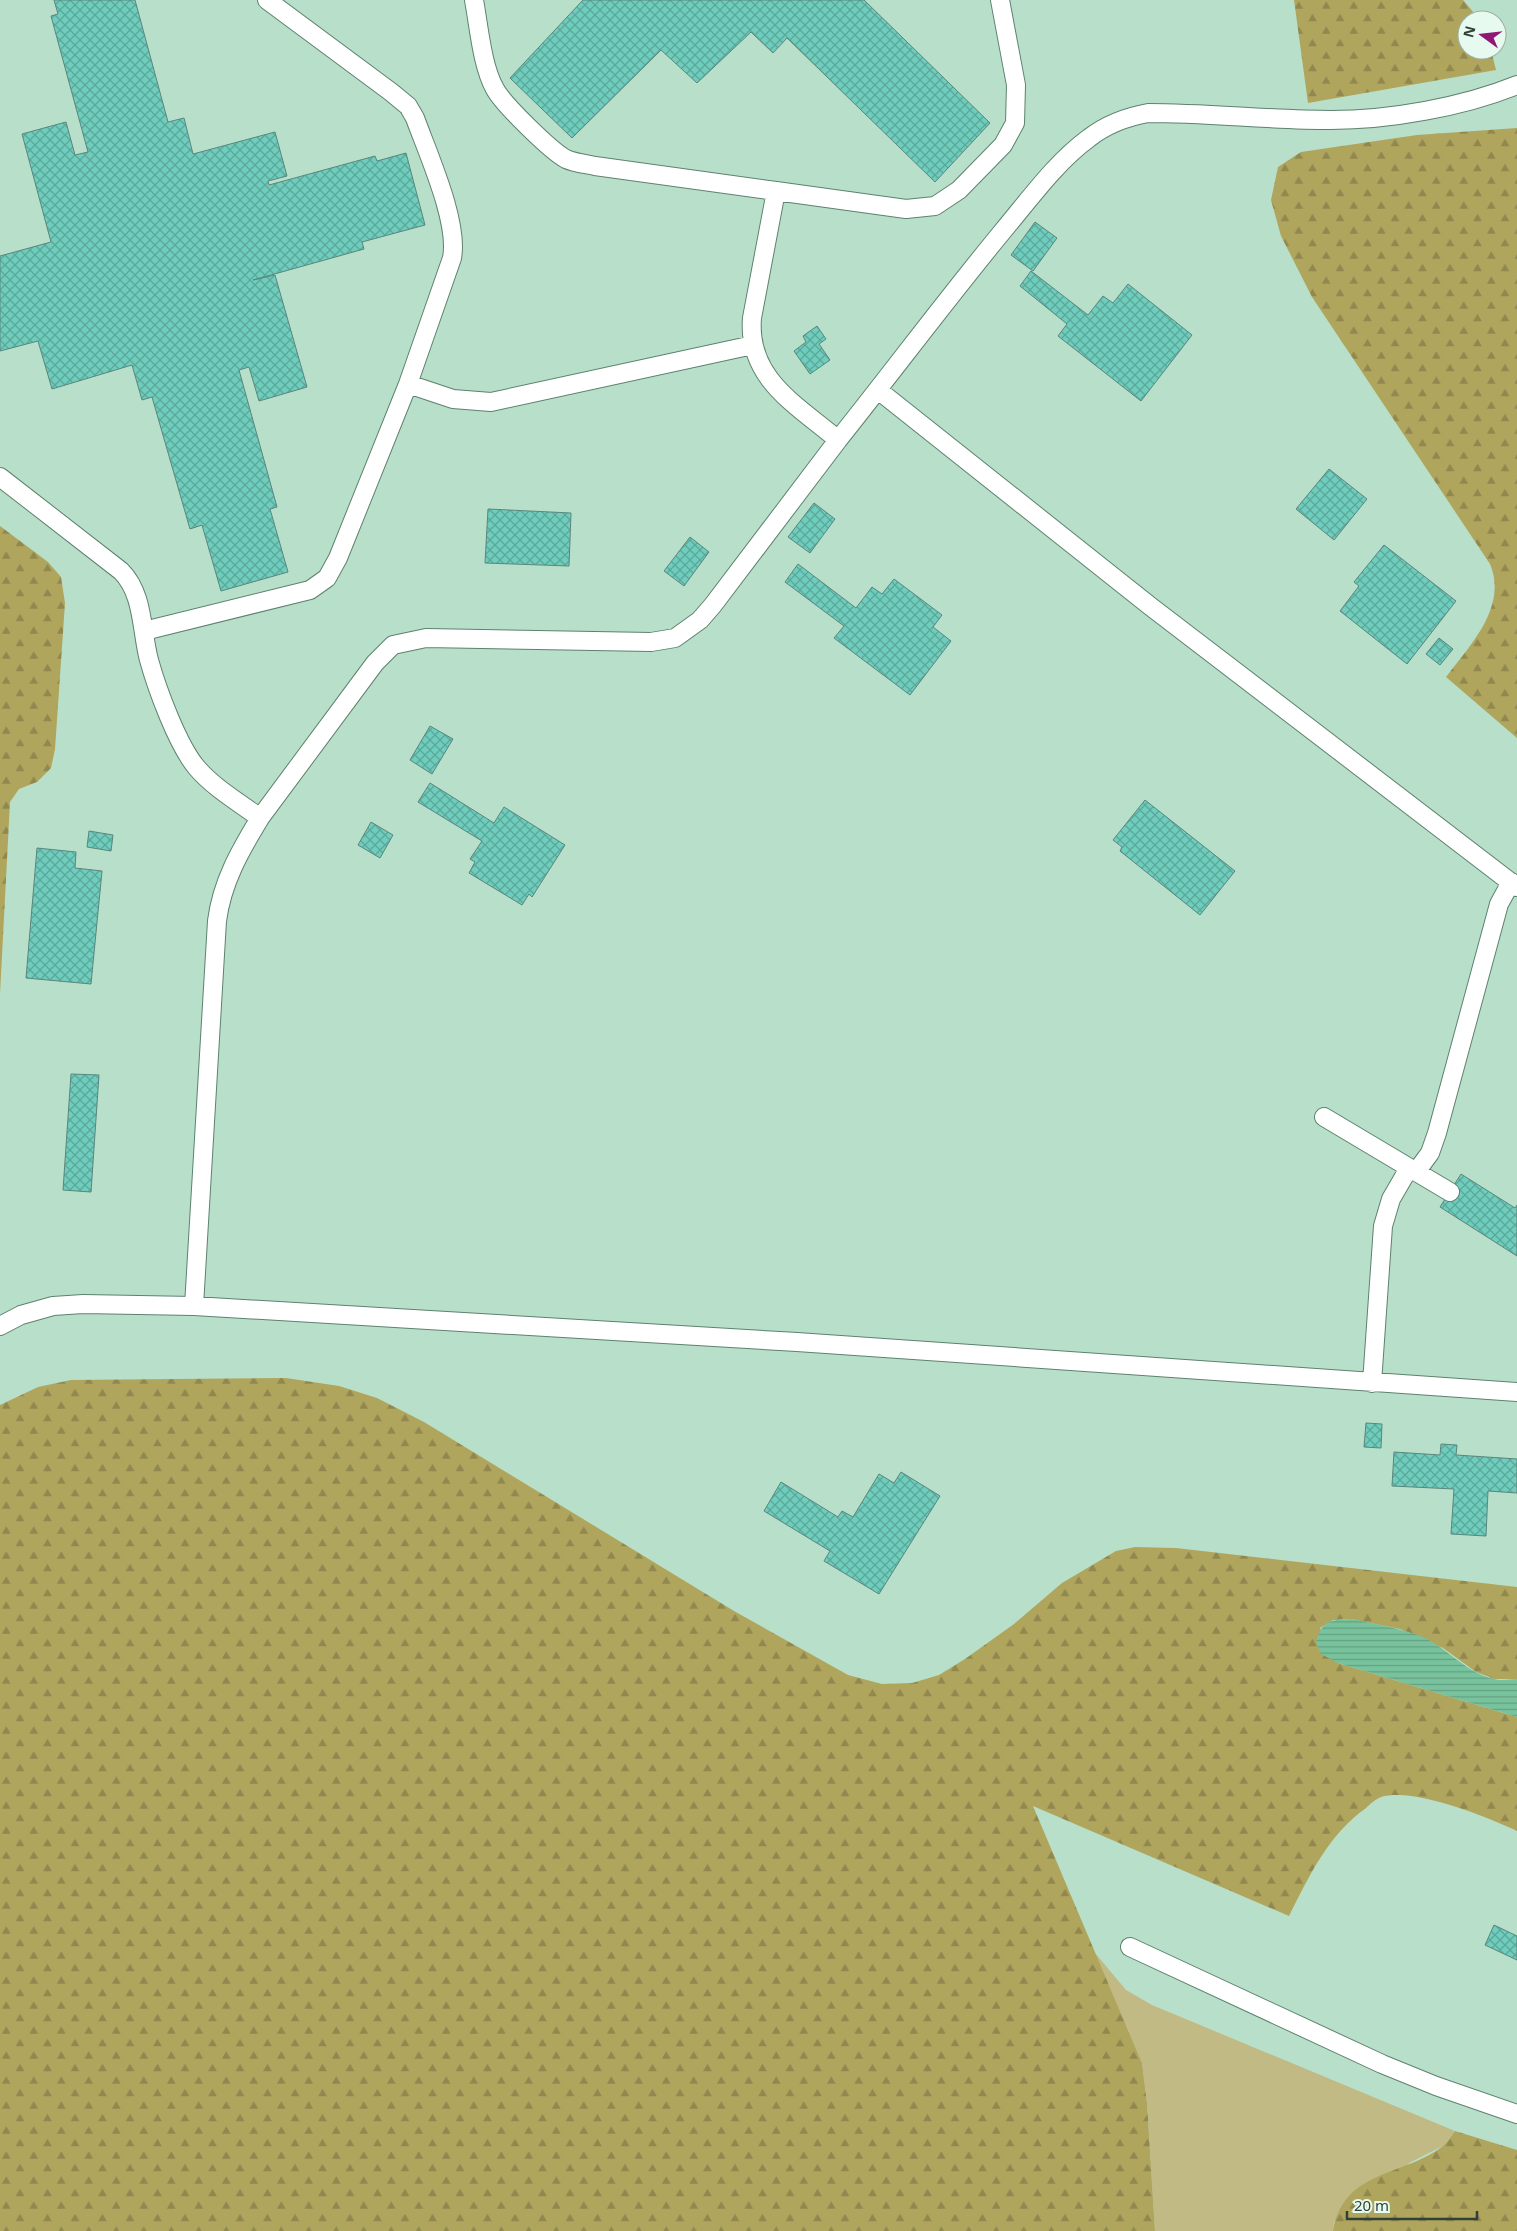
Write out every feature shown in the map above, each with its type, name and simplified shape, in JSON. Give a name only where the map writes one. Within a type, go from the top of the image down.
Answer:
[{"type":"lane","points":[[144,631],[310,590],[321,584],[332,571],[347,540],[408,384],[452,258],[455,240],[450,220],[415,118],[408,106],[267,0]]},
{"type":"lane","points":[[474,0],[484,51],[495,90],[545,144],[560,155],[575,162],[596,166],[906,209],[934,206],[959,190],[1003,146],[1015,123],[1016,85],[1000,0]]},
{"type":"lane","points":[[194,1306],[219,910],[234,861],[260,818],[375,663],[393,645],[418,638],[452,636],[651,642],[668,641],[682,635],[713,606],[838,440],[957,287],[1038,188],[1089,137],[1118,121],[1133,116],[1167,113],[1329,120],[1368,118],[1463,102],[1517,85]]},
{"type":"lane","points":[[776,191],[754,305],[751,326],[753,345],[759,364],[769,379],[838,440]]},
{"type":"lane","points":[[408,384],[453,399],[491,402],[753,345]]},
{"type":"lane","points":[[878,390],[1150,606],[1514,884],[1498,904],[1430,1153],[1413,1170],[1390,1199],[1383,1226],[1372,1383]]},
{"type":"lane","points":[[0,477],[126,576],[136,594],[149,659],[160,696],[196,767],[260,818]]},
{"type":"lane","points":[[1324,1117],[1450,1192]]},
{"type":"lane","points":[[0,1326],[21,1315],[53,1306],[83,1304],[194,1306],[797,1342],[1517,1392]]},
{"type":"lane","points":[[1130,1947],[1382,2064],[1436,2086],[1517,2114]]},
{"type":"shaded area","points":[[1350,1619],[1398,1629],[1425,1638],[1467,1667],[1485,1676],[1500,1680],[1517,1679],[1517,1717],[1338,1663],[1321,1654],[1316,1642],[1324,1626],[1332,1621]]},
{"type":"shaded area","points":[[1095,1953],[1126,1990],[1152,2005],[1455,2131],[1443,2146],[1411,2162],[1334,2222],[1333,2231],[1155,2231],[1147,2103],[1142,2063]]},
{"type":"green space","points":[[1294,0],[1463,0],[1472,10],[1457,10],[1457,60],[1494,60],[1496,70],[1308,103]]},
{"type":"green space","points":[[1517,128],[1517,738],[1446,677],[1475,639],[1484,625],[1490,610],[1494,595],[1494,580],[1490,564],[1312,297],[1281,236],[1271,200],[1278,167],[1301,152],[1417,135]]},
{"type":"green space","points":[[0,526],[48,562],[61,577],[65,603],[55,749],[51,768],[37,782],[19,789],[10,802],[0,994]]},
{"type":"green space","points":[[286,1378],[339,1386],[377,1398],[424,1422],[734,1611],[848,1675],[882,1684],[912,1683],[939,1675],[1014,1624],[1062,1583],[1116,1551],[1135,1547],[1176,1548],[1517,1587],[1517,1679],[1494,1679],[1476,1672],[1443,1648],[1400,1629],[1350,1619],[1333,1620],[1320,1628],[1338,1663],[1517,1717],[1517,1831],[1469,1811],[1431,1800],[1412,1796],[1395,1795],[1381,1797],[1353,1818],[1341,1830],[1312,1871],[1289,1916],[1033,1806],[1142,2063],[1147,2103],[1155,2231],[0,2231],[0,1405],[38,1387],[71,1380]]},
{"type":"green space","points":[[1455,2131],[1517,2150],[1517,2231],[1333,2231],[1339,2211],[1349,2196],[1362,2185],[1427,2156],[1443,2146]]},
{"type":"building","points":[[54,0],[135,0],[168,122],[184,118],[193,154],[275,132],[287,176],[268,181],[269,185],[375,156],[377,161],[406,153],[425,225],[362,242],[364,249],[253,280],[275,275],[307,387],[259,401],[249,367],[239,370],[277,507],[270,509],[288,572],[221,591],[202,525],[190,529],[152,397],[142,400],[132,365],[52,389],[38,341],[0,351],[0,256],[51,242],[22,134],[66,122],[75,155],[88,152],[51,16],[58,14]]},
{"type":"building","points":[[583,0],[864,0],[990,123],[935,182],[787,38],[773,53],[751,32],[697,83],[661,50],[572,138],[510,78]]},
{"type":"building","points":[[1035,222],[1057,238],[1033,271],[1011,255]]},
{"type":"building","points":[[1031,271],[1088,315],[1103,296],[1113,303],[1128,284],[1192,335],[1141,401],[1058,336],[1067,324],[1020,286]]},
{"type":"building","points":[[817,326],[826,339],[819,344],[830,360],[810,374],[794,351],[806,342],[803,336]]},
{"type":"building","points":[[1329,469],[1367,499],[1334,540],[1296,509]]},
{"type":"building","points":[[814,503],[835,519],[810,553],[788,537]]},
{"type":"building","points":[[488,509],[571,513],[569,566],[485,563]]},
{"type":"building","points":[[690,537],[709,552],[684,586],[664,571]]},
{"type":"building","points":[[1384,545],[1456,601],[1407,664],[1340,611],[1359,586],[1354,582]]},
{"type":"building","points":[[798,564],[856,608],[872,587],[882,594],[894,579],[942,615],[933,627],[951,641],[910,695],[834,638],[844,626],[785,582]]},
{"type":"building","points":[[1439,638],[1453,649],[1440,665],[1426,654]]},
{"type":"building","points":[[430,726],[453,739],[432,774],[410,760]]},
{"type":"building","points":[[430,783],[494,823],[504,807],[565,845],[532,897],[529,894],[522,905],[469,873],[475,862],[470,859],[482,841],[418,802]]},
{"type":"building","points":[[1145,800],[1235,871],[1200,915],[1120,851],[1122,847],[1113,840]]},
{"type":"building","points":[[371,822],[393,835],[380,858],[358,845]]},
{"type":"building","points":[[89,831],[113,835],[111,851],[87,847]]},
{"type":"building","points":[[37,848],[76,852],[75,868],[102,871],[91,984],[26,978]]},
{"type":"building","points":[[71,1074],[99,1075],[91,1192],[63,1190]]},
{"type":"building","points":[[1461,1174],[1515,1208],[1517,1205],[1517,1256],[1440,1207]]},
{"type":"building","points":[[1366,1423],[1382,1424],[1381,1448],[1364,1447]]},
{"type":"building","points":[[1441,1444],[1457,1445],[1456,1455],[1517,1459],[1517,1493],[1488,1491],[1486,1536],[1451,1534],[1454,1489],[1392,1486],[1394,1452],[1440,1455]]},
{"type":"building","points":[[901,1472],[940,1496],[879,1594],[824,1561],[830,1551],[764,1511],[781,1482],[838,1517],[842,1511],[853,1517],[879,1474],[894,1483]]},
{"type":"building","points":[[1494,1925],[1517,1936],[1517,1960],[1485,1945]]}]
